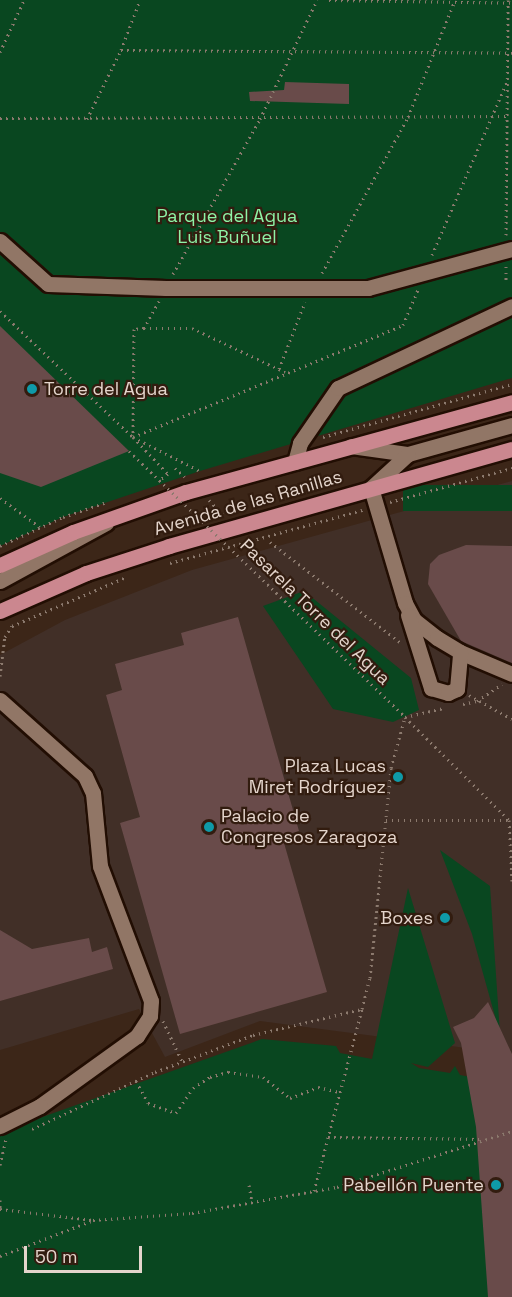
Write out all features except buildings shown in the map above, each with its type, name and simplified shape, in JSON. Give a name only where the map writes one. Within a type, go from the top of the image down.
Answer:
[{"type":"main road","name":"Avenida de las Ranillas","points":[[0,565],[116,517],[197,489],[512,402]]},
{"type":"main road","name":"Avenida de las Ranillas","points":[[0,611],[86,573],[236,527],[512,449]]},
{"type":"street","points":[[0,241],[48,284],[166,288],[368,288],[509,249]]},
{"type":"street","points":[[295,462],[300,443],[338,388],[512,306]]},
{"type":"street","points":[[351,446],[408,454],[512,425]]},
{"type":"street","points":[[408,454],[371,488],[432,688],[448,693],[458,687],[460,652]]},
{"type":"street","name":"Avenida de las Ranillas","points":[[0,580],[116,517]]},
{"type":"street","points":[[405,603],[414,620],[460,652],[512,675]]},
{"type":"street","points":[[0,700],[86,776],[93,793],[100,866],[147,984],[151,1007],[146,1024],[137,1036],[40,1106],[0,1126]]},
{"type":"path","points":[[0,52],[24,0]]},
{"type":"path","points":[[87,120],[121,50],[140,0]]},
{"type":"path","points":[[144,328],[260,119],[317,0]]},
{"type":"path","points":[[329,0],[509,2],[510,53],[507,116],[509,249],[506,280]]},
{"type":"path","points":[[279,369],[294,322],[408,117],[454,1]]},
{"type":"path","points":[[121,50],[510,53]]},
{"type":"path","points":[[0,118],[87,120],[507,116]]},
{"type":"path","points":[[0,311],[158,463],[168,474],[159,480]]},
{"type":"path","points":[[133,437],[134,329],[192,328],[286,372]]},
{"type":"path","points":[[133,437],[200,471]]},
{"type":"path","name":"Pasarela Torre del Agua","points":[[129,451],[511,820]]},
{"type":"path","points":[[175,468],[255,546]]},
{"type":"path","points":[[164,565],[512,468]]},
{"type":"path","points":[[0,498],[40,527]]},
{"type":"path","points":[[270,542],[421,658]]},
{"type":"path","points":[[0,676],[5,637],[12,626],[132,575]]},
{"type":"path","points":[[456,705],[477,701],[512,675]]},
{"type":"path","points":[[458,687],[477,701],[512,719]]},
{"type":"path","points":[[314,1191],[370,978],[391,768],[405,717],[446,708]]},
{"type":"path","points":[[386,820],[511,820],[512,881]]},
{"type":"path","points":[[25,1132],[136,1082],[253,1035],[362,1009]]},
{"type":"path","points":[[136,1082],[148,1103],[176,1113],[193,1088],[210,1077],[228,1072],[263,1077],[291,1098],[318,1088],[340,1092]]},
{"type":"path","points":[[0,1200],[0,1209],[93,1220],[192,1214],[314,1191],[512,1131]]},
{"type":"path","points":[[0,1165],[4,1141],[15,1136]]},
{"type":"path","points":[[328,1137],[487,1139]]},
{"type":"path","points":[[249,1185],[252,1202]]},
{"type":"path","points":[[0,1256],[93,1220]]},
{"type":"shaded area","points":[[512,481],[512,1054],[260,1021],[165,1057],[139,1009],[0,1050],[0,655],[65,620],[192,570]]},
{"type":"green space","name":"Parque del Agua Luis Buñuel","points":[[0,0],[512,0],[512,378],[200,471],[63,517],[0,546]]},
{"type":"green space","points":[[403,485],[512,485],[512,511],[403,511]]},
{"type":"green space","points":[[304,591],[411,678],[419,710],[393,722],[333,709],[263,606]]},
{"type":"green space","points":[[440,850],[490,886],[500,1034],[472,934]]},
{"type":"green space","points":[[408,888],[455,1043],[428,1067],[411,1063],[419,1068],[450,1073],[455,1066],[460,1075],[512,1085],[512,1297],[0,1297],[0,1132],[262,1039],[336,1046],[340,1053],[372,1059]]},
{"type":"place","name":"Torre del Agua","points":[[32,389]]},
{"type":"place","name":"Plaza Lucas Miret Rodríguez","points":[[398,777]]},
{"type":"place","name":"Palacio de Congresos Zaragoza","points":[[209,827]]},
{"type":"place","name":"Boxes","points":[[445,918]]},
{"type":"place","name":"Pabellón Puente","points":[[496,1185]]}]
